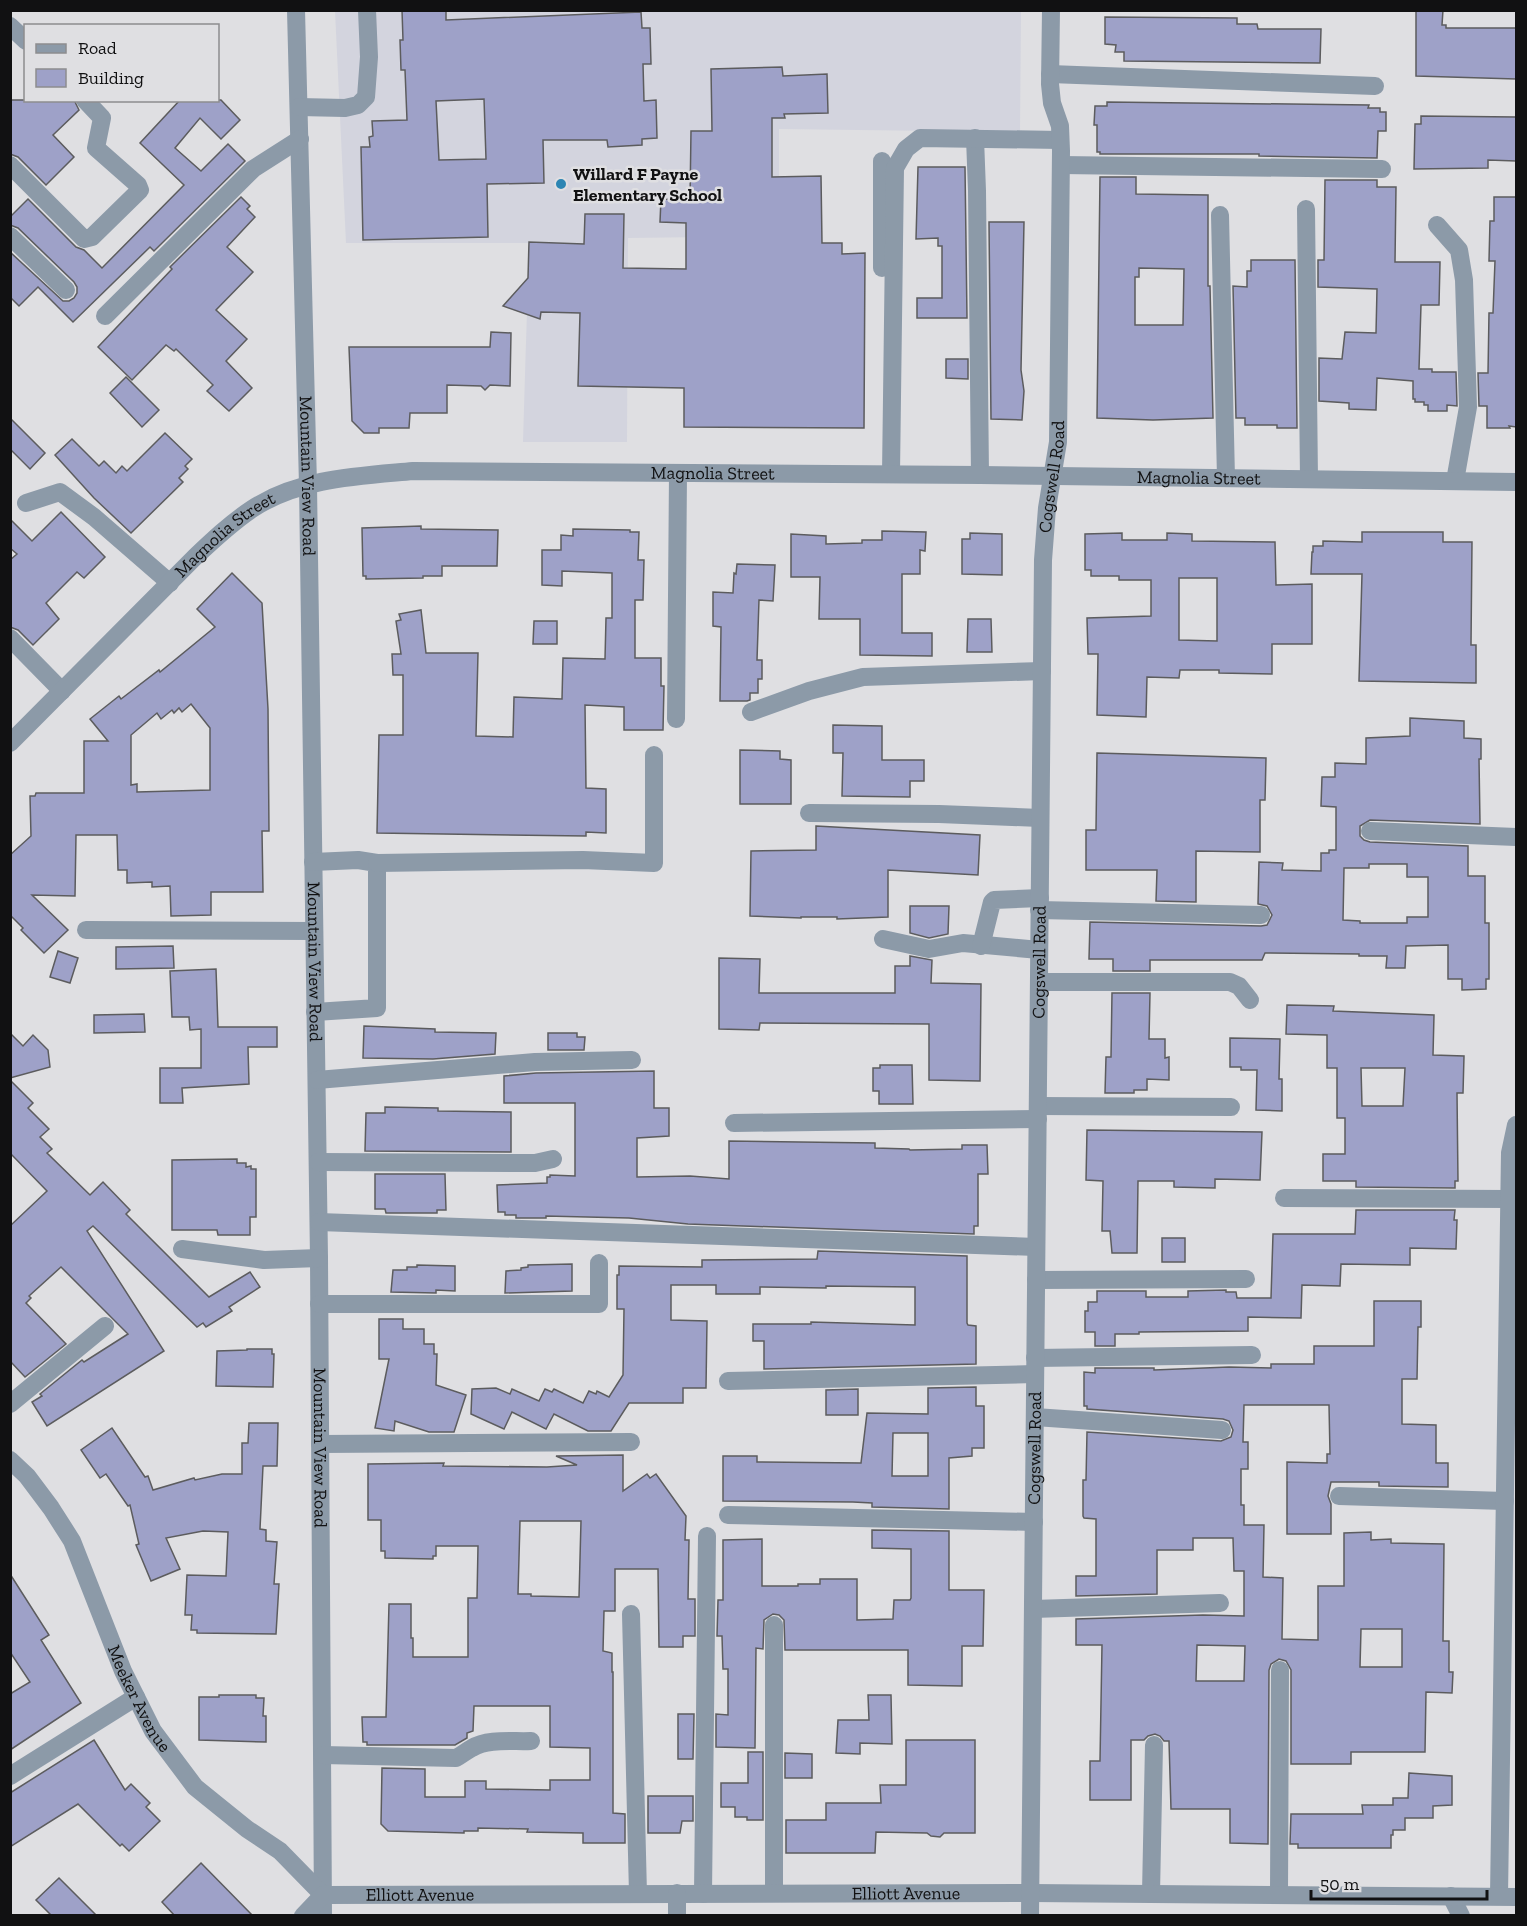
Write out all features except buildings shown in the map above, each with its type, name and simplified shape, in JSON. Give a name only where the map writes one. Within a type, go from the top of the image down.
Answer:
[{"type":"street","name":"Mountain View Road","points":[[296,10],[308,485],[319,1222],[323,1916]]},
{"type":"street","points":[[299,107],[345,108],[358,105],[366,97],[369,57],[367,10]]},
{"type":"street","name":"Cogswell Road","points":[[1030,1916],[1043,560],[1047,508],[1058,442],[1061,165],[1060,126],[1052,104],[1050,74],[1051,10]]},
{"type":"street","points":[[10,27],[24,39]]},
{"type":"street","points":[[1050,74],[1375,86]]},
{"type":"street","points":[[10,165],[84,239],[92,237],[140,190],[138,185],[96,148],[102,118],[87,102]]},
{"type":"street","points":[[886,474],[895,168],[906,149],[920,138],[1060,140]]},
{"type":"street","points":[[975,138],[980,475]]},
{"type":"street","points":[[105,316],[254,169],[300,139]]},
{"type":"street","points":[[882,161],[886,474]]},
{"type":"street","points":[[1061,165],[1382,169]]},
{"type":"street","points":[[1306,209],[1309,479]]},
{"type":"street","points":[[1220,215],[1226,478]]},
{"type":"street","points":[[1437,225],[1459,250],[1464,280],[1468,407],[1455,481]]},
{"type":"street","points":[[10,236],[66,290]]},
{"type":"street","name":"Magnolia Street","points":[[10,743],[225,529],[253,508],[308,485],[361,476],[413,471],[1053,475],[1516,482]]},
{"type":"street","points":[[676,719],[678,473]]},
{"type":"street","points":[[26,503],[60,492],[94,517],[170,583]]},
{"type":"street","points":[[10,638],[62,691]]},
{"type":"street","points":[[751,712],[809,691],[863,677],[1042,671]]},
{"type":"street","points":[[313,862],[562,860],[654,863],[654,755]]},
{"type":"street","points":[[809,813],[939,814],[1040,818]]},
{"type":"street","points":[[1370,831],[1516,837]]},
{"type":"street","points":[[315,1012],[377,1008],[377,863]]},
{"type":"street","points":[[981,946],[994,900],[1261,915]]},
{"type":"street","points":[[87,930],[314,931]]},
{"type":"street","points":[[883,939],[929,949],[963,943],[1039,950]]},
{"type":"street","points":[[1039,982],[1230,982],[1239,986],[1250,1000]]},
{"type":"street","points":[[316,1080],[535,1062],[632,1060]]},
{"type":"street","points":[[734,1123],[1231,1107]]},
{"type":"street","points":[[1508,1896],[1505,1501],[1512,1362],[1510,1153],[1516,1125]]},
{"type":"street","points":[[318,1162],[535,1163],[553,1159]]},
{"type":"street","points":[[1284,1198],[1509,1199]]},
{"type":"street","points":[[319,1222],[1036,1247]]},
{"type":"street","points":[[182,1249],[264,1260],[319,1258]]},
{"type":"street","points":[[319,1304],[599,1304],[599,1263]]},
{"type":"street","points":[[1036,1280],[1246,1279]]},
{"type":"street","points":[[10,1404],[105,1326]]},
{"type":"street","points":[[728,1380],[1252,1355]]},
{"type":"street","points":[[1035,1417],[1222,1430]]},
{"type":"street","points":[[320,1444],[631,1442]]},
{"type":"street","name":"Meeker Avenue","points":[[12,1463],[27,1476],[72,1541],[123,1671],[153,1731],[195,1787],[247,1829],[280,1851],[323,1896]]},
{"type":"street","points":[[1339,1496],[1505,1501]]},
{"type":"street","points":[[728,1515],[1034,1522]]},
{"type":"street","points":[[703,1894],[707,1536]]},
{"type":"street","points":[[1033,1609],[1220,1603]]},
{"type":"street","points":[[631,1614],[638,1894]]},
{"type":"street","points":[[774,1624],[774,1893]]},
{"type":"street","points":[[1279,1895],[1280,1670]]},
{"type":"street","points":[[10,1776],[136,1697]]},
{"type":"street","points":[[323,1755],[456,1758],[473,1747],[489,1743],[531,1741]]},
{"type":"street","points":[[1151,1894],[1154,1745]]},
{"type":"street","points":[[677,1893],[677,1916]]},
{"type":"street","name":"Elliott Avenue","points":[[323,1896],[1030,1893],[1508,1896]]},
{"type":"street","points":[[303,1916],[323,1896]]},
{"type":"street","points":[[1451,1896],[1461,1916]]},
{"type":"shaded area","name":"Willard F Payne Elementary School","points":[[335,11],[1021,11],[1020,132],[779,129],[779,236],[628,238],[627,442],[523,442],[529,243],[346,243]]},
{"type":"place","name":"Willard F Payne Elementary School","points":[[561,184]]}]
